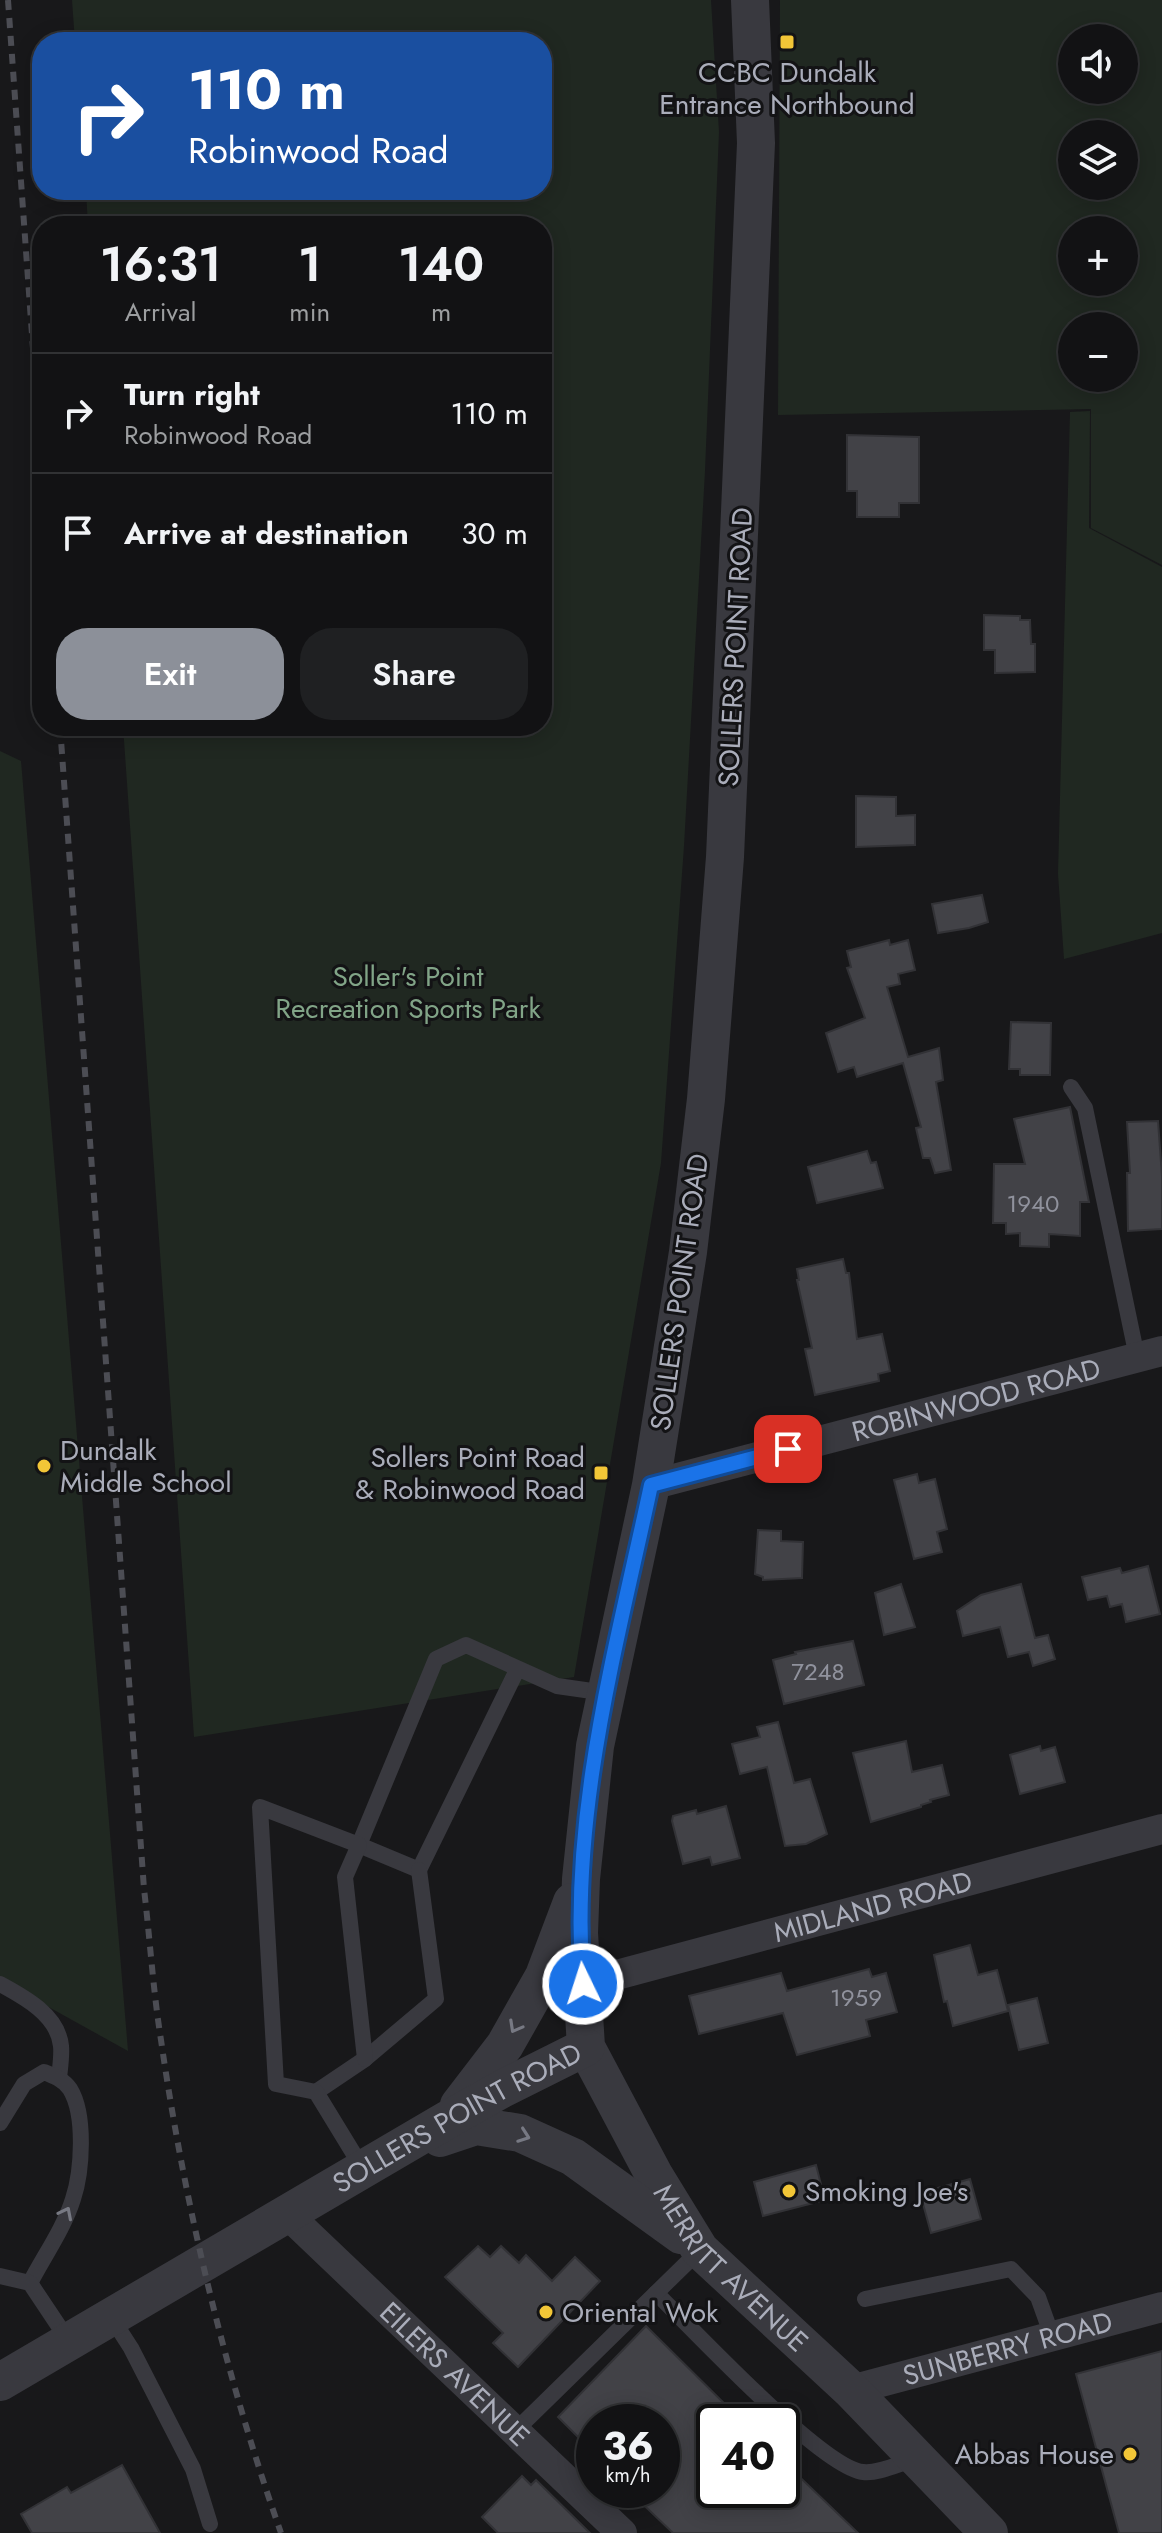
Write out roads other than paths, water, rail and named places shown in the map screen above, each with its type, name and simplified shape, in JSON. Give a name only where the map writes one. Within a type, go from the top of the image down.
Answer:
[{"type":"street","name":"SOLLERS POINT ROAD","points":[[0,2382],[447,2120],[586,2047],[579,1933],[581,1879],[595,1746],[651,1485],[688,1252],[706,1099],[725,857],[748,381],[756,143],[750,0]]},
{"type":"street","name":"ROBINWOOD ROAD","points":[[651,1485],[1150,1354]]},
{"type":"street","name":"MIDLAND ROAD","points":[[583,1984],[1162,1829]]},
{"type":"street","points":[[447,2120],[505,2045],[544,1976],[581,1879]]},
{"type":"street","name":"MERRITT AVENUE","points":[[586,2047],[654,2175],[700,2250],[851,2390],[989,2533]]},
{"type":"street","points":[[379,2161],[476,2126],[520,2133],[573,2157],[700,2250]]},
{"type":"street","name":"EILERS AVENUE","points":[[287,2214],[622,2533]]},
{"type":"street","name":"SUNBERRY ROAD","points":[[851,2390],[1162,2307]]},
{"type":"street","name":"MERRITT AVENUE","points":[[917,2458],[960,2533]]},
{"type":"lane","points":[[1071,1087],[1085,1108],[1150,1354]]},
{"type":"lane","points":[[365,2059],[345,1877],[436,1659],[466,1645],[557,1686],[606,1693]]},
{"type":"lane","points":[[316,2092],[365,2059],[436,1999],[419,1870],[517,1670]]},
{"type":"lane","points":[[379,2161],[316,2092],[276,2084],[260,1807],[419,1870]]},
{"type":"lane","points":[[0,1984],[30,2000],[48,2018],[61,2043],[59,2078]]},
{"type":"lane","points":[[0,2123],[24,2084],[44,2072],[59,2078],[70,2089],[76,2109],[82,2159],[73,2201],[30,2283]]},
{"type":"lane","points":[[515,2431],[700,2250]]},
{"type":"lane","points":[[865,2299],[1011,2269],[1038,2297],[1052,2336]]},
{"type":"lane","points":[[0,2276],[30,2283],[68,2340]]},
{"type":"lane","points":[[656,2293],[807,2440],[841,2465],[863,2472],[917,2458]]},
{"type":"lane","points":[[110,2316],[131,2348],[193,2469],[210,2524]]},
{"type":"railway","points":[[8,0],[32,335]]},
{"type":"railway","points":[[61,736],[144,1889],[156,2002],[182,2165],[209,2290],[242,2412],[281,2533]]},
{"type":"place","name":"CCBC Dundalk Entrance Northbound","points":[[787,42]]},
{"type":"place","name":"Dundalk Middle School","points":[[44,1466]]},
{"type":"place","name":"Sollers Point Road & Robinwood Road","points":[[601,1473]]},
{"type":"place","name":"Smoking Joe's","points":[[789,2191]]},
{"type":"place","name":"Oriental Wok","points":[[546,2312]]},
{"type":"place","name":"Abbas House","points":[[1130,2454]]},
{"type":"park label","name":"Soller's Point Recreation Sports Park","points":[[408,992]]}]
